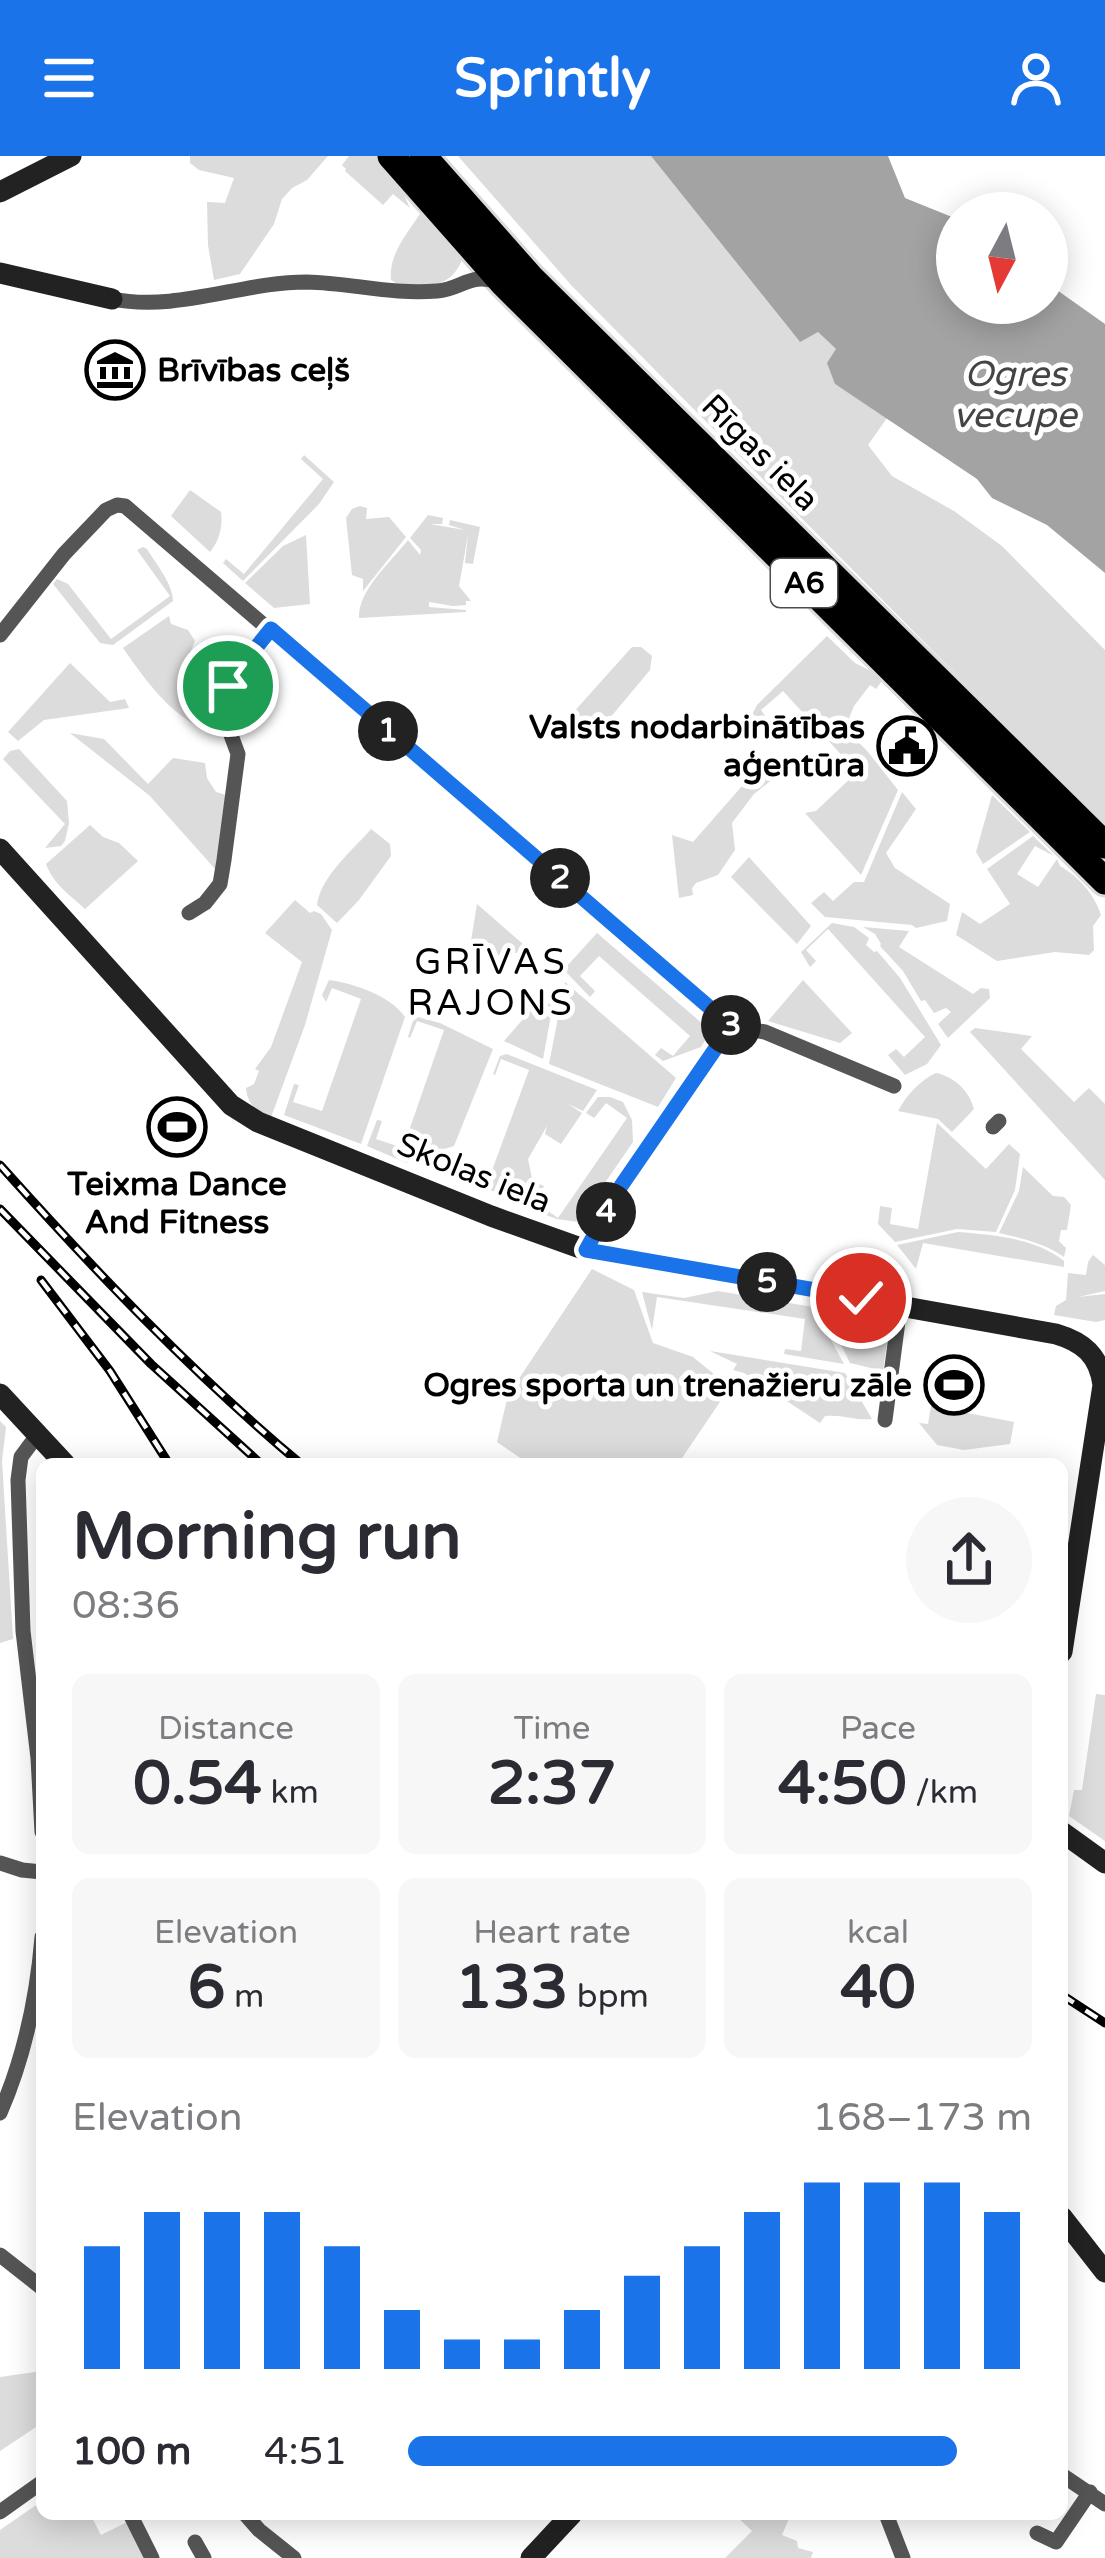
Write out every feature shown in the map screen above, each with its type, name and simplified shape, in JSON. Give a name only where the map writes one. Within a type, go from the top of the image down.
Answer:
[{"type":"highway","name":"Rīgas iela","points":[[391,156],[504,284],[724,484],[1105,845]]},
{"type":"highway","name":"Rīgas iela","points":[[422,156],[724,484],[1105,881]]},
{"type":"main road","points":[[0,203],[10,196],[6,185],[71,156]]},
{"type":"main road","points":[[0,273],[112,298]]},
{"type":"main road","name":"Skolas iela","points":[[0,849],[231,1105],[273,1128],[586,1250],[1056,1334],[1098,1346],[1103,1384],[1068,1613]]},
{"type":"main road","points":[[0,1394],[60,1458]]},
{"type":"main road","points":[[1068,1836],[1105,1863]]},
{"type":"main road","points":[[1068,2225],[1105,2272]]},
{"type":"main road","points":[[531,2558],[566,2520]]},
{"type":"street","points":[[467,243],[467,279]]},
{"type":"street","points":[[112,298],[182,301],[236,288],[308,282],[402,292],[453,289],[467,279],[504,284]]},
{"type":"street","points":[[0,635],[106,510],[125,506],[731,1026],[765,1032],[894,1086]]},
{"type":"street","points":[[189,913],[205,903],[220,884],[238,754],[228,728],[229,681],[271,629]]},
{"type":"street","points":[[586,1250],[621,1186],[731,1026]]},
{"type":"street","points":[[885,1420],[900,1306]]},
{"type":"street","points":[[36,1741],[23,1631],[18,1480],[21,1456],[38,1434]]},
{"type":"street","points":[[0,1863],[36,1871]]},
{"type":"street","points":[[0,2113],[36,2019]]},
{"type":"street","points":[[0,2255],[36,2283]]},
{"type":"street","points":[[1068,2479],[1105,2504]]},
{"type":"street","points":[[0,2512],[36,2486]]},
{"type":"street","points":[[1037,2534],[1056,2542],[1090,2492]]},
{"type":"street","points":[[133,2520],[152,2558]]},
{"type":"street","points":[[251,2520],[294,2558]]},
{"type":"street","points":[[888,2520],[903,2558]]},
{"type":"street","points":[[195,2542],[203,2558]]},
{"type":"shaded area","points":[[190,156],[328,156],[282,199],[274,224],[240,274],[214,280],[207,202],[225,203],[234,178],[199,170],[190,163]]},
{"type":"shaded area","points":[[349,156],[374,156],[410,208],[393,194],[383,205],[345,171],[342,165]]},
{"type":"shaded area","points":[[458,156],[651,156],[799,341],[818,332],[837,350],[835,384],[887,418],[868,445],[892,476],[954,511],[1002,546],[1105,650],[1105,825],[572,286]]},
{"type":"shaded area","points":[[424,207],[457,244],[462,260],[443,282],[396,283],[391,280],[393,260]]},
{"type":"shaded area","points":[[304,455],[334,482],[319,504],[243,581],[223,563],[226,559],[244,574],[323,479],[301,459]]},
{"type":"shaded area","points":[[190,490],[221,512],[220,534],[210,552],[171,516]]},
{"type":"shaded area","points":[[360,506],[367,508],[366,519],[389,517],[406,537],[363,591],[363,579],[352,575],[346,518]]},
{"type":"shaded area","points":[[428,515],[443,518],[442,524],[430,524],[465,530],[449,525],[450,520],[480,527],[473,564],[465,563],[468,535],[459,586],[471,601],[453,606],[429,602],[429,607],[466,612],[359,618],[370,587],[408,540],[420,555],[410,538]]},
{"type":"shaded area","points":[[306,535],[310,604],[274,608],[245,583],[283,546]]},
{"type":"shaded area","points":[[143,547],[167,581],[173,601],[113,645],[100,643],[53,584],[57,579],[68,584],[111,639],[170,596],[137,550]]},
{"type":"shaded area","points":[[169,616],[171,624],[188,630],[195,641],[185,665],[189,689],[206,710],[209,733],[171,707],[123,648]]},
{"type":"shaded area","points":[[827,636],[882,681],[876,689],[870,685],[845,728],[898,790],[861,875],[805,813],[816,811],[857,772],[783,691],[761,710],[771,724],[764,732],[750,718],[757,705]]},
{"type":"shaded area","points":[[632,647],[641,647],[652,656],[650,670],[594,737],[576,734],[570,726],[571,715]]},
{"type":"shaded area","points":[[70,663],[110,702],[125,699],[129,708],[44,720],[18,741],[8,732]]},
{"type":"shaded area","points":[[70,733],[104,739],[148,784],[173,758],[205,763],[216,792],[226,795],[216,870],[150,796]]},
{"type":"shaded area","points":[[19,749],[67,801],[69,823],[61,846],[45,848],[65,824],[3,759]]},
{"type":"shaded area","points":[[770,754],[778,775],[754,794],[732,823],[735,850],[718,875],[696,883],[693,895],[679,898],[672,835],[693,842]]},
{"type":"shaded area","points":[[902,792],[916,809],[886,853],[895,868],[950,904],[947,921],[916,928],[825,917],[811,903],[824,892],[833,901],[854,882],[864,882]]},
{"type":"shaded area","points":[[992,795],[1030,832],[983,864],[976,852]]},
{"type":"shaded area","points":[[90,825],[138,861],[85,909],[58,884],[46,864]]},
{"type":"shaded area","points":[[371,829],[390,844],[391,856],[337,923],[317,905],[320,894],[338,864]]},
{"type":"shaded area","points":[[1033,836],[1054,856],[1035,846],[1017,874],[1038,887],[1057,859],[1085,887],[1101,915],[1093,926],[1094,950],[1089,955],[1055,952],[997,961],[956,935],[962,912],[980,924],[1010,904],[987,869]]},
{"type":"shaded area","points":[[749,857],[811,926],[797,944],[731,877]]},
{"type":"shaded area","points":[[295,900],[310,913],[321,914],[332,930],[305,1025],[270,1120],[251,1103],[246,1088],[254,1084],[259,1071],[255,1069],[271,1047],[302,962],[265,933]]},
{"type":"shaded area","points":[[477,904],[531,951],[473,958]]},
{"type":"shaded area","points":[[832,923],[854,927],[869,938],[866,945],[900,978],[941,1045],[927,1064],[905,1075],[888,1055],[896,1049],[904,1057],[925,1037],[828,929],[806,950],[816,961],[810,967],[801,952]]},
{"type":"shaded area","points":[[863,927],[909,931],[899,947],[973,994],[989,989],[990,998],[948,1038],[938,1024],[951,1012],[946,1008],[934,1013],[921,1001],[875,934]]},
{"type":"shaded area","points":[[597,933],[711,1031],[701,1047],[663,1061],[655,1055],[661,1048],[673,1056],[690,1036],[599,956],[580,976],[595,991],[590,997],[566,972]]},
{"type":"shaded area","points":[[329,980],[371,992],[405,1017],[361,1144],[284,1115],[294,1084],[299,1085],[293,1102],[322,1111],[361,999],[332,988],[326,1002],[322,995]]},
{"type":"shaded area","points":[[803,980],[852,1033],[840,1043],[768,1021]]},
{"type":"shaded area","points":[[565,982],[676,1078],[658,1107],[549,1064]]},
{"type":"shaded area","points":[[549,989],[555,993],[543,1059],[504,1041]]},
{"type":"shaded area","points":[[418,1017],[493,1049],[454,1146],[407,1163],[367,1146],[377,1120],[382,1121],[376,1139],[403,1148],[444,1030],[417,1021],[408,1037]]},
{"type":"shaded area","points":[[975,1028],[1032,1036],[1021,1049],[1074,1102],[1089,1088],[1105,1104],[1105,1180],[970,1032]]},
{"type":"shaded area","points":[[507,1054],[597,1090],[583,1111],[568,1104],[582,1113],[561,1144],[545,1134],[547,1126],[528,1159],[533,1183],[509,1190],[510,1186],[500,1193],[451,1179],[460,1156],[465,1158],[459,1175],[487,1184],[529,1070],[501,1059],[493,1074],[500,1056]]},
{"type":"shaded area","points":[[936,1073],[960,1086],[974,1109],[952,1132],[938,1119],[898,1111],[914,1089]]},
{"type":"shaded area","points":[[598,1097],[623,1102],[632,1120],[633,1142],[578,1222],[557,1219],[502,1199],[537,1183],[544,1186],[535,1202],[558,1218],[627,1118],[606,1103],[594,1118],[586,1113]]},
{"type":"shaded area","points":[[937,1123],[986,1169],[1009,1144],[1020,1154],[1015,1190],[996,1232],[957,1229],[895,1242],[878,1224],[880,1206],[892,1208],[890,1224],[918,1229]]},
{"type":"shaded area","points":[[1023,1167],[1053,1196],[1064,1197],[1071,1205],[1067,1230],[1061,1230],[1059,1241],[1066,1248],[1064,1257],[1042,1245],[999,1233],[1019,1191]]},
{"type":"shaded area","points":[[958,1232],[1027,1243],[1053,1253],[1064,1261],[1064,1267],[923,1243],[916,1269],[897,1245]]},
{"type":"shaded area","points":[[1093,1255],[1105,1265],[1105,1291],[1078,1297],[1105,1294],[1105,1320],[1054,1315],[1056,1306],[1066,1300],[1068,1273],[1086,1275]]},
{"type":"shaded area","points":[[592,1269],[634,1290],[653,1343],[693,1357],[730,1387],[682,1458],[520,1458],[497,1442],[508,1395]]},
{"type":"shaded area","points":[[718,1291],[813,1307],[844,1364],[784,1354],[785,1349],[801,1351],[805,1319],[657,1297],[652,1330],[642,1292],[684,1298]]},
{"type":"shaded area","points":[[824,1310],[890,1320],[883,1371],[850,1363]]},
{"type":"shaded area","points":[[710,1351],[845,1373],[872,1419],[825,1416],[820,1423],[733,1370],[737,1364]]},
{"type":"shaded area","points":[[931,1406],[1014,1422],[1010,1444],[964,1450],[937,1445],[919,1423],[928,1424]]},
{"type":"shaded area","points":[[0,1421],[6,1427],[2,1461],[13,1639],[0,1643]]},
{"type":"shaded area","points":[[1096,1694],[1105,1695],[1105,1841],[1069,1816],[1074,1790],[1082,1790]]},
{"type":"shaded area","points":[[36,2372],[36,2427],[0,2451],[0,2377]]},
{"type":"shaded area","points":[[36,2505],[36,2520],[93,2520],[101,2535],[129,2521],[144,2558],[0,2558],[0,2530]]},
{"type":"shaded area","points":[[740,2520],[788,2520],[782,2535],[797,2541],[798,2548],[813,2552],[811,2558],[725,2558],[752,2531]]},
{"type":"water","name":"Ogres vecupe","points":[[651,156],[888,156],[905,198],[936,211],[936,324],[1068,324],[1068,298],[1105,324],[1105,573],[1047,525],[992,498],[977,479],[835,384],[827,363],[836,349],[818,332],[800,342]]},
{"type":"railway","points":[[0,1165],[145,1320],[294,1458]]},
{"type":"railway","points":[[0,1209],[151,1364],[254,1458]]},
{"type":"railway","points":[[41,1280],[110,1371],[165,1458]]},
{"type":"railway","points":[[1068,1999],[1105,2023]]},
{"type":"place","name":"Brīvības ceļš","points":[[115,370]]},
{"type":"place","name":"Valsts nodarbinātības aģentūra","points":[[907,746]]},
{"type":"place","name":"Teixma Dance And Fitness","points":[[177,1127]]},
{"type":"place","name":"Ogres sporta un trenažieru zāle","points":[[954,1385]]},
{"type":"district","name":"GRĪVAS RAJONS","points":[[491,982]]},
{"type":"route","points":[[228,686],[271,629],[731,1026],[621,1186],[586,1250],[861,1298]]}]
